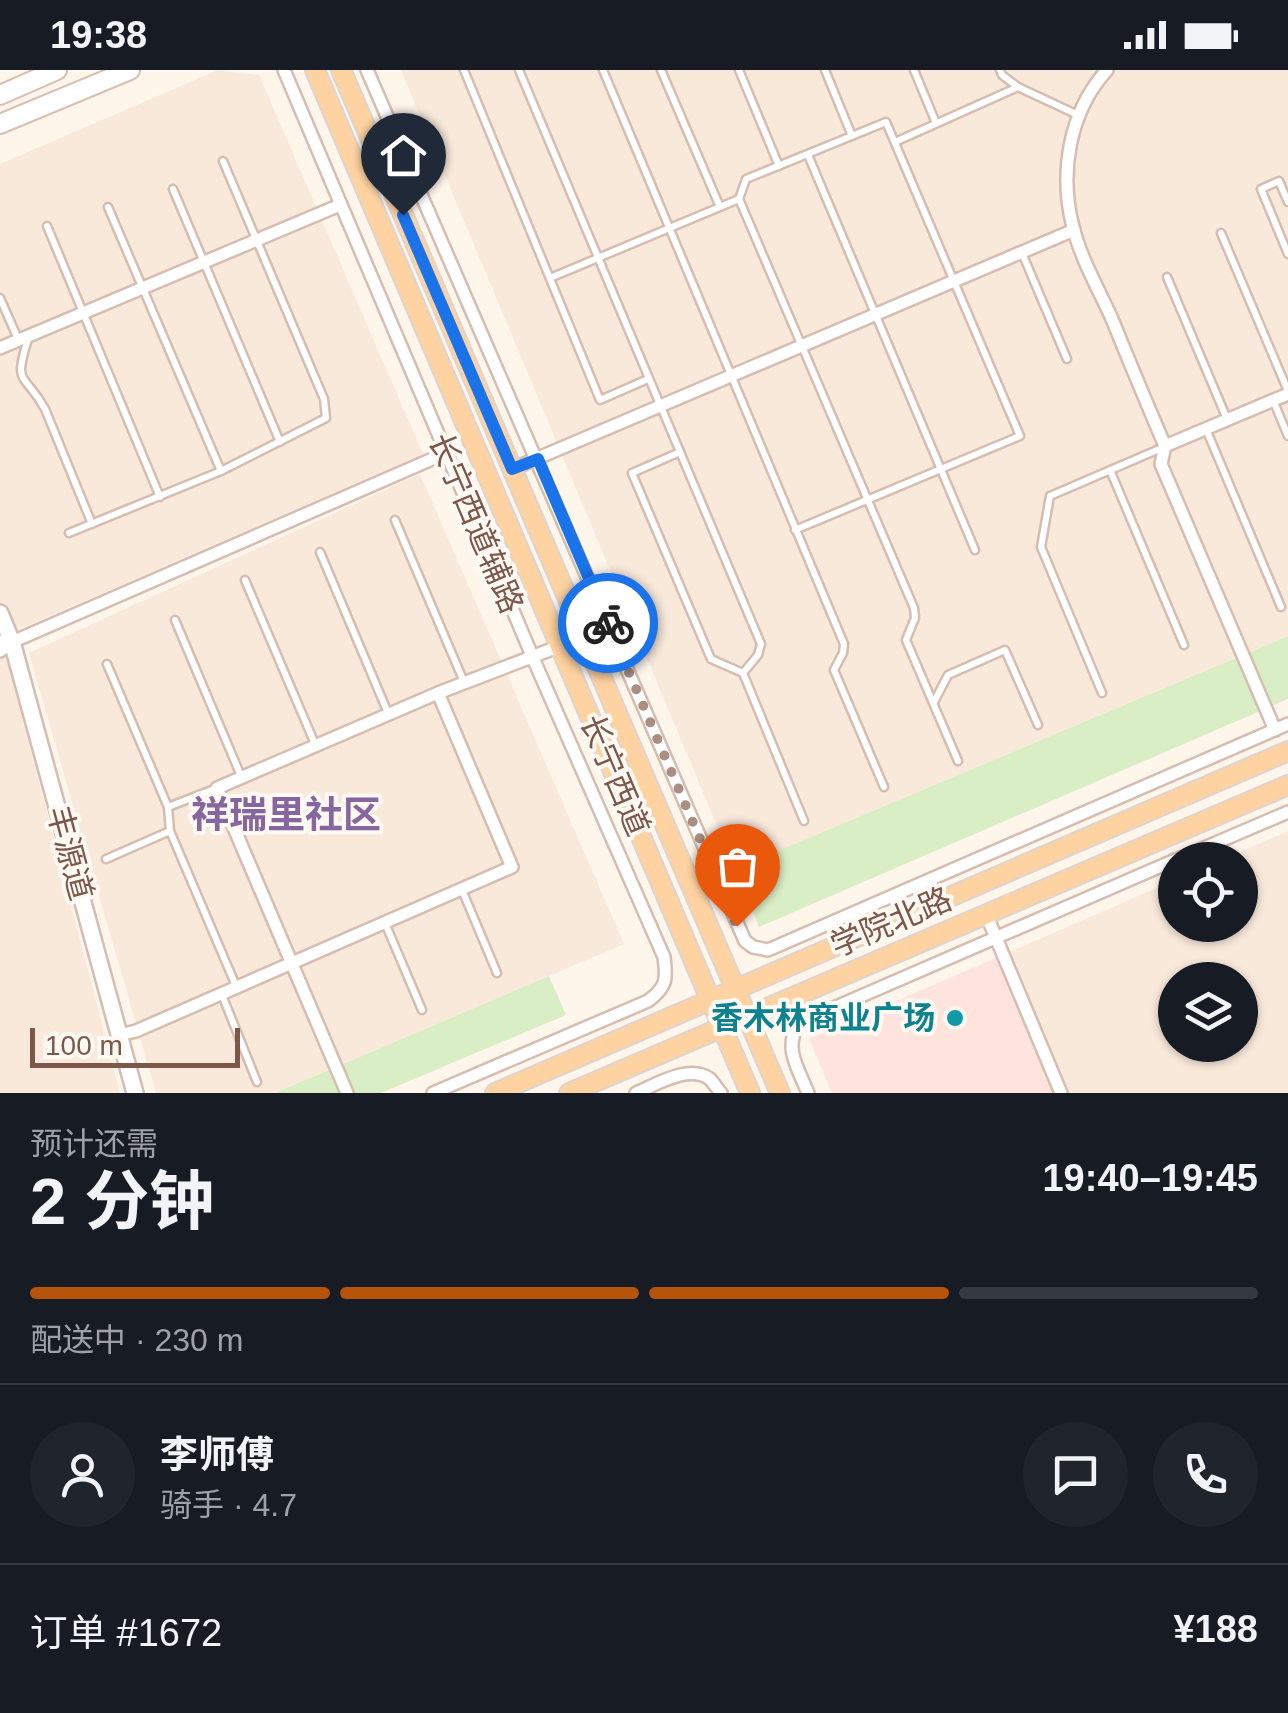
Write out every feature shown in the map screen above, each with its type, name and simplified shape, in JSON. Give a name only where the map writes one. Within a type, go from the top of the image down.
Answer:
[{"type":"main road","points":[[0,94],[58,70]]},
{"type":"main road","points":[[0,124],[130,70]]},
{"type":"main road","name":"长宁西道","points":[[314,70],[750,1093]]},
{"type":"main road","name":"长宁西道","points":[[341,70],[780,1093]]},
{"type":"main road","name":"学院北路","points":[[495,1093],[1288,751]]},
{"type":"main road","name":"学院北路","points":[[569,1093],[1288,784]]},
{"type":"street","name":"长宁西道辅路","points":[[284,70],[664,957],[667,976],[660,992],[648,1001],[432,1093]]},
{"type":"street","points":[[368,70],[745,941],[753,947],[768,950],[1288,724]]},
{"type":"street","points":[[1108,70],[1097,81],[1078,115],[1068,151],[1066,191],[1074,230],[1165,446],[1161,464],[1275,730]]},
{"type":"street","points":[[0,348],[340,206]]},
{"type":"street","points":[[512,469],[1074,230]]},
{"type":"street","points":[[1165,446],[1288,392]]},
{"type":"street","points":[[4,645],[446,452]]},
{"type":"street","name":"丰源道","points":[[0,614],[4,645],[135,1093]]},
{"type":"street","points":[[348,1093],[217,788],[464,682],[560,646]]},
{"type":"street","points":[[120,1036],[512,866],[438,693]]},
{"type":"street","points":[[1218,842],[1288,812]]},
{"type":"street","points":[[808,1093],[790,1044],[799,1023],[1158,868]]},
{"type":"street","points":[[986,914],[1061,1093]]},
{"type":"street","points":[[636,1093],[679,1075],[698,1074],[709,1078],[722,1093]]},
{"type":"lane","points":[[464,70],[600,400],[648,379]]},
{"type":"lane","points":[[519,70],[761,644],[758,655],[743,672]]},
{"type":"lane","points":[[603,70],[844,644],[834,670],[884,787]]},
{"type":"lane","points":[[661,70],[720,207]]},
{"type":"lane","points":[[739,70],[779,166]]},
{"type":"lane","points":[[824,70],[852,136]]},
{"type":"lane","points":[[914,70],[936,123]]},
{"type":"lane","points":[[1002,72],[1018,88],[1078,115]]},
{"type":"lane","points":[[895,142],[1018,88]]},
{"type":"lane","points":[[795,530],[867,500],[940,470],[1020,436],[886,122],[746,179],[739,199],[867,500],[914,608],[915,618],[906,640],[958,761]]},
{"type":"lane","points":[[808,154],[974,550]]},
{"type":"lane","points":[[69,533],[220,471],[326,418],[324,399],[223,161]]},
{"type":"lane","points":[[1288,202],[1279,181],[1261,188],[1288,254]]},
{"type":"lane","points":[[173,189],[280,442]]},
{"type":"lane","points":[[550,278],[739,199]]},
{"type":"lane","points":[[108,207],[220,471]]},
{"type":"lane","points":[[47,226],[160,497]]},
{"type":"lane","points":[[1220,233],[1288,392]]},
{"type":"lane","points":[[1021,252],[1067,359]]},
{"type":"lane","points":[[1167,276],[1228,420]]},
{"type":"lane","points":[[0,298],[24,338],[19,368],[23,380],[44,408],[92,524]]},
{"type":"lane","points":[[1273,400],[1288,436]]},
{"type":"lane","points":[[1206,429],[1281,607]]},
{"type":"lane","points":[[1102,693],[1041,547],[1050,496],[1165,446]]},
{"type":"lane","points":[[680,452],[632,473],[712,659],[743,672],[804,821]]},
{"type":"lane","points":[[1110,470],[1184,645]]},
{"type":"lane","points":[[394,520],[464,682]]},
{"type":"lane","points":[[320,552],[388,714]]},
{"type":"lane","points":[[245,580],[316,746]]},
{"type":"lane","points":[[175,620],[242,778]]},
{"type":"lane","points":[[934,703],[948,674],[1005,650],[1038,725]]},
{"type":"lane","points":[[108,664],[168,807],[170,832],[236,986]]},
{"type":"lane","points":[[168,807],[217,788]]},
{"type":"lane","points":[[106,860],[170,832]]},
{"type":"lane","points":[[461,888],[497,973]]},
{"type":"lane","points":[[385,922],[422,1010]]},
{"type":"lane","points":[[220,992],[258,1082]]},
{"type":"shaded area","points":[[218,70],[259,75],[423,454],[1,637],[120,1093],[0,1093],[0,164]]},
{"type":"shaded area","points":[[401,70],[1288,70],[1288,636],[735,869]]},
{"type":"shaded area","points":[[420,474],[624,944],[275,1093],[156,1093],[29,653]]},
{"type":"shaded area","points":[[1288,831],[1288,1093],[1056,1093],[998,957],[1158,887],[1158,942],[1258,942],[1258,844]]},
{"type":"shaded area","points":[[998,957],[1056,1093],[832,1093],[809,1039]]},
{"type":"green space","points":[[1288,636],[1288,699],[759,927],[735,869]]},
{"type":"green space","points":[[549,976],[566,1015],[381,1093],[275,1093]]},
{"type":"way so far","points":[[608,623],[737,926]]},
{"type":"place","name":"香木林商业广场","points":[[955,1018]]},
{"type":"district","name":"祥瑞里社区","points":[[286,815]]},
{"type":"route","points":[[403,215],[512,469],[538,459],[608,623]]}]
